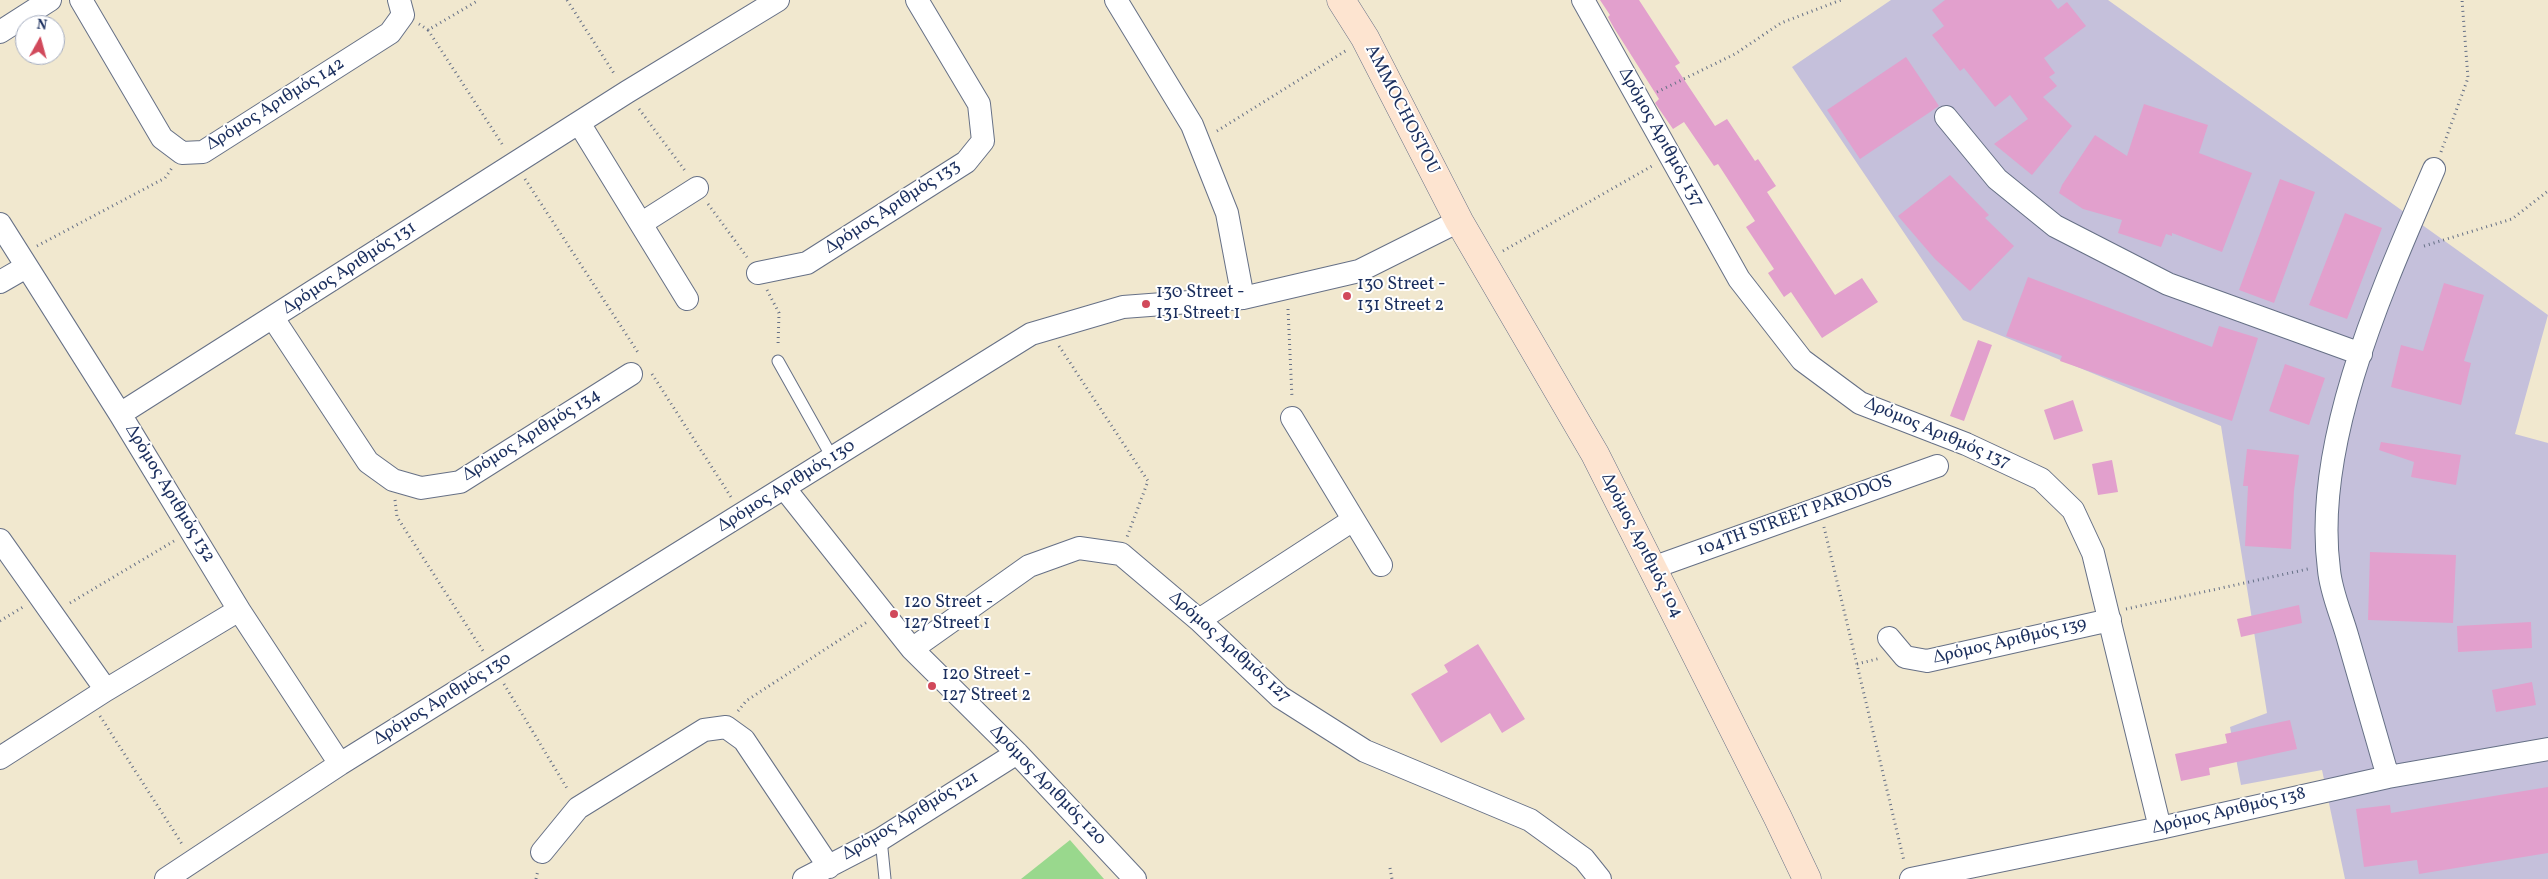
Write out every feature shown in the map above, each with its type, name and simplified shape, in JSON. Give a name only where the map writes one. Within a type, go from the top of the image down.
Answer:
[{"type":"street","points":[[0,32],[50,0]]},
{"type":"street","name":"Δρόμος Αριθμός 142","points":[[81,0],[162,138],[182,153],[204,152],[390,33],[401,7]]},
{"type":"street","name":"Δρόμος Αριθμός 131","points":[[120,414],[579,123],[778,0]]},
{"type":"street","name":"Δρόμος Αριθμός 133","points":[[758,273],[807,263],[966,162],[983,141],[979,104],[917,0]]},
{"type":"street","points":[[1116,0],[1192,125],[1227,213],[1243,298]]},
{"type":"street","name":"AMMOCHOSTOU","points":[[1341,0],[1365,38],[1459,221]]},
{"type":"street","name":"Δρόμος Αριθμός 137","points":[[1583,0],[1739,279],[1802,360],[1860,403],[1966,444],[2041,479],[2073,510],[2093,553],[2160,828]]},
{"type":"street","points":[[1946,117],[1997,179],[2055,226],[2168,284],[2360,354]]},
{"type":"street","points":[[579,123],[687,299]]},
{"type":"street","points":[[2388,777],[2328,564],[2326,506],[2333,453],[2360,354],[2397,254],[2434,169]]},
{"type":"street","points":[[642,223],[697,188]]},
{"type":"street","name":"Δρόμος Αριθμός 104","points":[[1459,221],[1594,454],[1807,879]]},
{"type":"street","name":"Δρόμος Αριθμός 130","points":[[166,879],[340,764],[785,489],[1031,334],[1123,307],[1243,298],[1359,271],[1459,221]]},
{"type":"street","name":"Δρόμος Αριθμός 132","points":[[0,224],[120,414],[239,610],[340,764]]},
{"type":"street","points":[[0,282],[23,261]]},
{"type":"street","name":"Δρόμος Αριθμός 134","points":[[273,318],[368,462],[393,480],[421,488],[460,482],[641,368]]},
{"type":"street","points":[[1292,418],[1381,565]]},
{"type":"street","name":"104TH STREET PARODOS","points":[[1652,568],[1937,466]]},
{"type":"street","name":"Δρόμος Αριθμός 120","points":[[785,489],[912,649],[1017,753],[1135,879]]},
{"type":"street","points":[[1199,620],[1353,520]]},
{"type":"street","points":[[0,540],[46,605],[98,695]]},
{"type":"street","points":[[912,649],[1029,566],[1078,548],[1121,554]]},
{"type":"street","name":"Δρόμος Αριθμός 127","points":[[1121,554],[1199,620],[1280,698],[1365,750],[1530,820],[1584,859],[1600,879]]},
{"type":"street","points":[[0,758],[98,695],[239,610]]},
{"type":"street","name":"Δρόμος Αριθμός 139","points":[[1889,638],[1905,657],[1927,661],[2109,616]]},
{"type":"street","points":[[542,852],[578,808],[704,730],[726,727],[744,740],[828,867]]},
{"type":"street","name":"Δρόμος Αριθμός 138","points":[[1909,874],[1998,870],[2160,828],[2388,777],[2548,749]]},
{"type":"street","name":"Δρόμος Αριθμός 121","points":[[804,879],[881,839],[1017,753]]},
{"type":"lane","points":[[778,361],[833,458]]},
{"type":"lane","points":[[881,839],[885,879]]},
{"type":"path","points":[[428,30],[478,0]]},
{"type":"path","points":[[1639,100],[1735,54],[1781,23],[1841,0]]},
{"type":"path","points":[[2434,169],[2468,78],[2462,0]]},
{"type":"path","points":[[401,7],[428,30],[515,164],[641,368],[742,515]]},
{"type":"path","points":[[1199,142],[1365,38]]},
{"type":"path","points":[[23,261],[165,178],[182,153]]},
{"type":"path","points":[[1483,262],[1670,156]]},
{"type":"path","points":[[2397,254],[2512,219],[2548,191]]},
{"type":"path","points":[[1287,287],[1292,418]]},
{"type":"path","points":[[1047,329],[1148,481],[1121,554]]},
{"type":"path","points":[[393,480],[397,517],[494,668],[578,808]]},
{"type":"path","points":[[1820,508],[1909,874]]},
{"type":"path","points":[[0,621],[46,605],[191,531]]},
{"type":"path","points":[[2109,616],[2328,564]]},
{"type":"path","points":[[726,727],[746,701],[882,612]]},
{"type":"path","points":[[98,695],[193,861]]},
{"type":"path","points":[[1390,868],[1392,879]]},
{"type":"shaded area","points":[[1891,0],[2108,0],[2548,315],[2515,434],[2548,443],[2548,879],[2345,879],[2322,770],[2241,785],[2230,727],[2267,713],[2221,426],[1963,320],[1792,67]]},
{"type":"green space","points":[[1070,840],[1104,879],[1021,879]]},
{"type":"building","points":[[1600,0],[1639,0],[1680,63],[1675,66],[1715,126],[1727,119],[1755,161],[1758,159],[1776,186],[1767,192],[1835,295],[1862,278],[1878,302],[1822,338],[1791,292],[1784,297],[1768,273],[1774,269],[1746,227],[1755,221],[1718,164],[1714,166],[1684,122],[1673,129],[1655,103],[1659,99],[1614,28],[1608,17],[1610,15]]},
{"type":"building","points":[[1945,0],[2051,0],[2058,9],[2067,2],[2086,26],[2044,58],[2055,73],[2049,77],[2057,86],[2043,97],[2072,126],[2032,175],[1994,144],[2028,119],[2010,95],[1995,107],[1964,68],[1960,71],[1932,35],[1944,26],[1932,10]]},
{"type":"building","points":[[1906,57],[1939,106],[1860,159],[1827,110]]},
{"type":"building","points":[[2144,104],[2208,125],[2199,153],[2252,173],[2222,252],[2172,233],[2172,236],[2166,234],[2161,247],[2118,233],[2122,220],[2083,209],[2059,193],[2062,185],[2095,135],[2127,156]]},
{"type":"building","points":[[1950,175],[1989,215],[1985,218],[2014,246],[1970,291],[1935,259],[1898,216]]},
{"type":"building","points":[[2280,179],[2315,192],[2274,303],[2239,290]]},
{"type":"building","points":[[2345,213],[2382,228],[2347,319],[2309,305]]},
{"type":"building","points":[[2028,277],[2212,347],[2219,326],[2258,338],[2232,421],[2060,361],[2062,356],[2006,336]]},
{"type":"building","points":[[2444,283],[2484,295],[2464,361],[2471,363],[2461,405],[2391,387],[2401,345],[2423,351]]},
{"type":"building","points":[[1978,340],[1992,345],[1964,421],[1950,416]]},
{"type":"building","points":[[2285,364],[2325,378],[2309,425],[2269,411]]},
{"type":"building","points":[[2073,400],[2083,431],[2054,440],[2044,410]]},
{"type":"building","points":[[2381,442],[2461,455],[2456,485],[2411,477],[2414,462],[2379,450]]},
{"type":"building","points":[[2247,449],[2299,455],[2294,491],[2291,549],[2245,546],[2248,486],[2243,486]]},
{"type":"building","points":[[2112,460],[2118,492],[2098,495],[2092,464]]},
{"type":"building","points":[[2370,552],[2456,555],[2453,623],[2368,620]]},
{"type":"building","points":[[2299,605],[2302,623],[2241,637],[2237,619]]},
{"type":"building","points":[[2531,622],[2532,648],[2458,652],[2457,626]]},
{"type":"building","points":[[1478,644],[1525,719],[1502,733],[1490,713],[1441,743],[1411,694],[1448,672],[1444,665]]},
{"type":"building","points":[[2532,682],[2536,705],[2496,712],[2492,690]]},
{"type":"building","points":[[2290,720],[2297,749],[2209,768],[2210,775],[2181,781],[2175,754],[2227,743],[2225,734]]},
{"type":"building","points":[[2548,787],[2548,853],[2419,874],[2417,860],[2364,867],[2356,809],[2390,805],[2391,813]]},
{"type":"place","name":"130 Street - 131 Street 2","points":[[1347,296]]},
{"type":"place","name":"130 Street - 131 Street 1","points":[[1146,304]]},
{"type":"place","name":"120 Street - 127 Street 1","points":[[894,614]]},
{"type":"place","name":"120 Street - 127 Street 2","points":[[932,686]]}]
